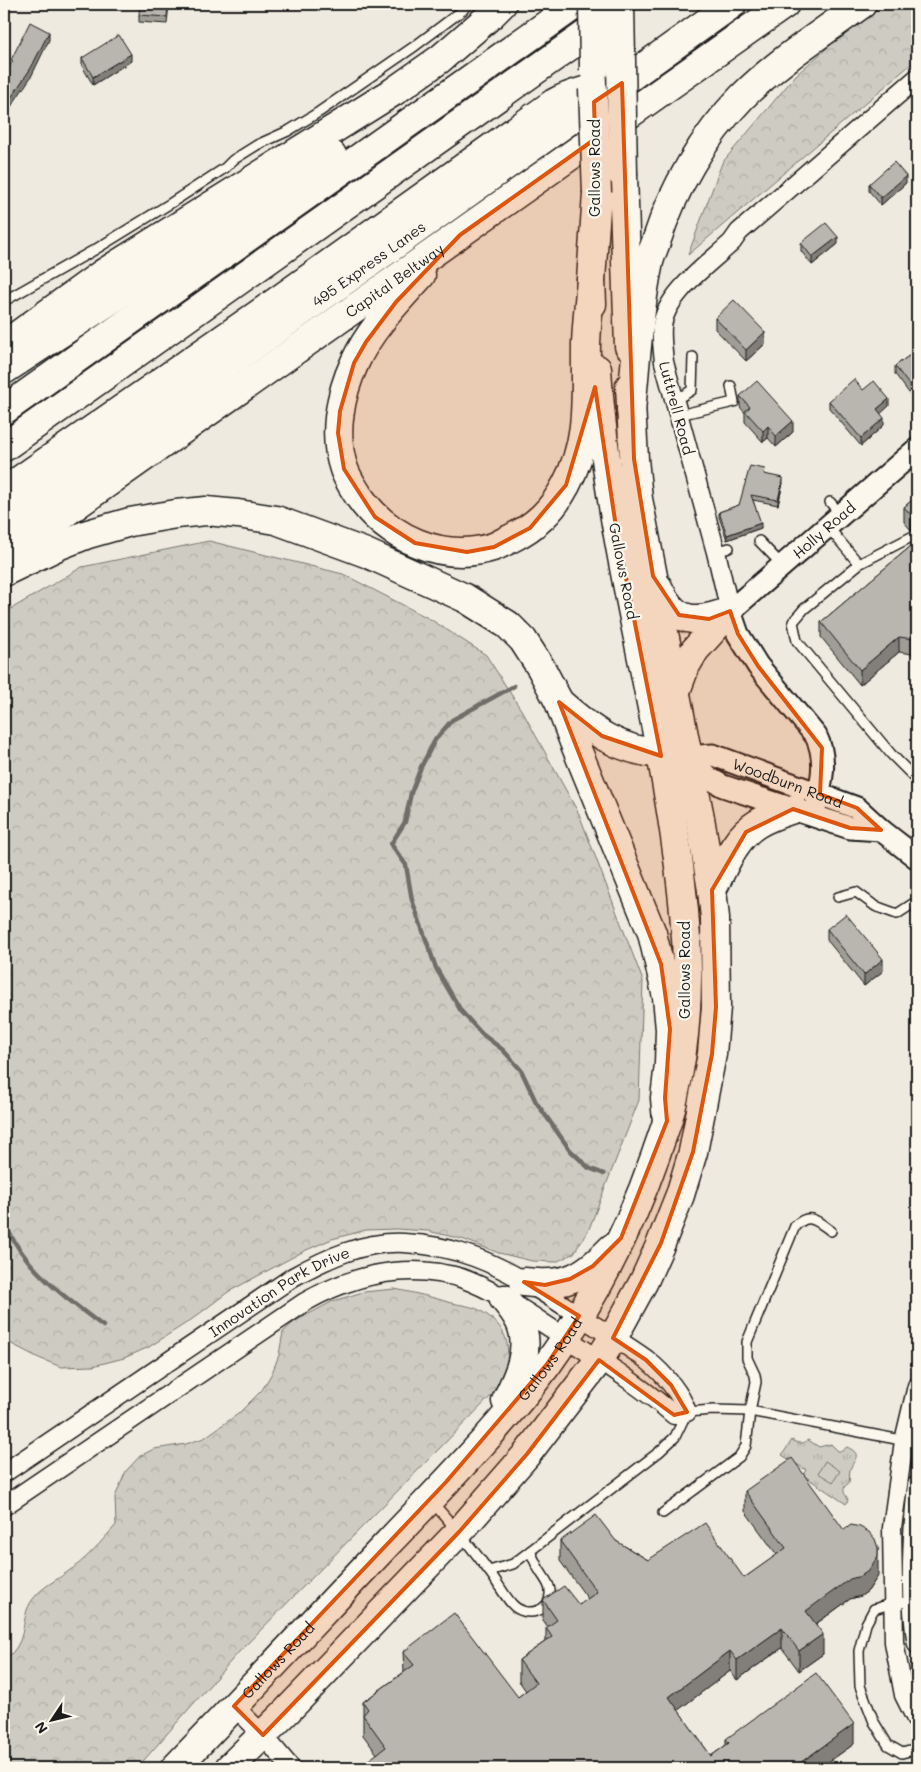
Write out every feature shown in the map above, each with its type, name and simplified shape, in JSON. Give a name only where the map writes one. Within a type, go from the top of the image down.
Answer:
[{"type":"main road","points":[[4,344],[102,274],[393,92],[440,59],[502,4]]},
{"type":"main road","points":[[4,370],[447,80],[557,4]]},
{"type":"main road","points":[[4,410],[576,4]]},
{"type":"main road","name":"Gallows Road","points":[[229,1768],[264,1735],[459,1532],[527,1454],[606,1349],[627,1315],[661,1243],[680,1195],[693,1152],[712,1054],[716,1007],[715,928],[712,890],[700,818],[674,756],[635,628],[612,501],[599,405],[591,280],[597,193],[593,4]]},
{"type":"main road","name":"Gallows Road","points":[[175,1768],[430,1499],[492,1431],[547,1364],[601,1280],[622,1238],[642,1194],[667,1121],[676,1088],[685,1024],[686,972],[685,915],[679,863],[674,756],[676,691],[638,499],[631,410],[623,175],[620,4]]},
{"type":"main road","points":[[4,447],[629,4]]},
{"type":"main road","name":"495 Express Lanes","points":[[4,524],[732,4]]},
{"type":"main road","name":"Capital Beltway","points":[[4,556],[785,4]]},
{"type":"main road","points":[[631,410],[648,266],[664,215],[690,164],[720,122],[743,96],[772,70],[862,4]]},
{"type":"main road","points":[[4,490],[266,309],[562,89],[582,71],[594,80],[622,78]]},
{"type":"main road","points":[[4,473],[562,89]]},
{"type":"main road","points":[[460,235],[396,302],[366,342],[354,362],[340,412],[338,433],[340,452],[350,484],[375,517],[394,532],[415,543],[437,549],[467,552],[494,547],[530,528],[550,510],[566,484],[577,460],[586,425],[586,344],[591,280]]},
{"type":"main road","points":[[4,572],[60,545],[88,534],[130,522],[206,511],[238,514],[276,520],[366,552],[465,598],[508,625],[523,640],[541,668],[559,702],[652,933],[667,997],[670,1029],[669,1064],[664,1098],[667,1121]]},
{"type":"main road","points":[[653,576],[668,604],[678,615],[690,619],[709,619],[730,611]]},
{"type":"main road","points":[[676,691],[684,667],[695,650],[730,611]]},
{"type":"main road","points":[[559,702],[587,727],[621,745],[650,753],[674,756]]},
{"type":"main road","points":[[712,890],[730,854],[746,832],[765,819],[803,812]]},
{"type":"main road","points":[[492,1431],[513,1387],[523,1358],[524,1333],[519,1321],[514,1290],[559,1284],[570,1279],[593,1266],[622,1238]]},
{"type":"street","name":"Luttrell Road","points":[[803,812],[819,793],[822,748],[816,736],[758,666],[738,634],[730,611],[723,550],[698,464],[679,415],[664,362],[661,339],[662,325],[666,309],[672,300],[732,242],[739,232],[917,78]]},
{"type":"street","name":"Holly Road","points":[[730,611],[783,566],[833,515],[917,449]]},
{"type":"street","name":"Woodburn Road","points":[[674,756],[713,755],[857,808],[881,830],[917,858]]},
{"type":"street","name":"Woodburn Road","points":[[674,756],[723,786],[850,828],[881,830]]},
{"type":"street","name":"Innovation Park Drive","points":[[4,1473],[280,1285],[332,1257],[381,1244],[404,1243],[426,1246],[454,1251],[475,1258],[500,1269],[514,1290],[572,1327]]},
{"type":"street","name":"Innovation Park Drive","points":[[4,1506],[305,1302],[338,1285],[372,1274],[413,1271],[432,1272],[459,1276],[480,1285],[514,1290],[572,1327]]},
{"type":"street","points":[[572,1327],[606,1349],[646,1360],[671,1385],[683,1401],[687,1412],[674,1414],[655,1399],[606,1349],[572,1327]]},
{"type":"street","points":[[917,1386],[911,1442],[892,1528],[894,1642],[904,1695],[917,1721]]},
{"type":"street","points":[[917,1486],[913,1525],[913,1602],[917,1644]]},
{"type":"street","points":[[234,1706],[264,1735],[291,1768]]},
{"type":"lane","points":[[4,301],[96,249],[225,168],[233,160],[249,150],[288,131],[319,112],[415,46],[463,10],[467,4]]},
{"type":"lane","points":[[674,397],[684,395],[692,390],[693,357]]},
{"type":"lane","points":[[679,415],[734,402],[732,386]]},
{"type":"lane","points":[[833,515],[859,564]]},
{"type":"lane","points":[[917,534],[859,564],[804,609],[793,622],[797,640],[891,754],[917,780]]},
{"type":"lane","points":[[759,541],[783,566]]},
{"type":"lane","points":[[838,897],[856,892],[875,906],[897,914],[917,901]]},
{"type":"lane","points":[[663,1513],[739,1457],[746,1446],[756,1375],[747,1358],[746,1342],[795,1226],[802,1219],[813,1218],[831,1230]]},
{"type":"lane","points":[[489,1571],[513,1564],[659,1452],[675,1437],[687,1412],[713,1410],[750,1411],[911,1442]]},
{"type":"lane","points":[[430,1499],[459,1532],[513,1605],[522,1612],[532,1613],[549,1602],[550,1592],[548,1582],[539,1570],[530,1551]]},
{"type":"lane","points":[[913,1602],[893,1603],[874,1609],[866,1624],[859,1651],[860,1686],[874,1722],[888,1745],[902,1753],[917,1749]]},
{"type":"highlighted area","points":[[622,83],[634,459],[653,576],[679,615],[709,619],[730,611],[738,634],[758,666],[822,748],[820,794],[857,808],[881,830],[850,828],[793,809],[746,832],[712,890],[716,1007],[712,1054],[693,1152],[661,1243],[613,1338],[646,1360],[671,1385],[687,1412],[674,1415],[599,1360],[527,1454],[459,1532],[263,1735],[234,1706],[446,1482],[547,1364],[579,1316],[524,1282],[545,1285],[570,1279],[593,1266],[621,1238],[667,1121],[665,1098],[670,1029],[661,964],[559,702],[602,736],[661,756],[616,527],[595,387],[566,485],[530,528],[494,547],[467,552],[415,543],[375,517],[344,469],[338,433],[340,411],[354,363],[366,342],[396,302],[460,235],[595,139],[594,102]]},
{"type":"green space","points":[[878,4],[917,4],[917,59],[688,255],[722,163],[796,75]]},
{"type":"green space","points":[[209,541],[343,574],[430,619],[486,655],[525,716],[579,814],[643,981],[639,1100],[589,1229],[574,1253],[556,1262],[532,1261],[499,1253],[462,1239],[428,1231],[366,1230],[332,1239],[304,1251],[228,1292],[191,1320],[149,1347],[124,1358],[93,1366],[61,1367],[4,1340],[4,613],[82,567]]},
{"type":"green space","points":[[395,1289],[474,1308],[492,1319],[505,1336],[507,1346],[506,1367],[497,1390],[238,1653],[137,1768],[4,1768],[4,1660],[18,1645],[26,1614],[33,1599],[45,1587],[80,1562],[116,1525],[115,1497],[126,1471],[140,1456],[154,1449],[186,1444],[204,1438],[238,1414],[262,1390],[272,1373],[279,1355],[283,1332],[294,1322],[333,1301],[363,1292]]},
{"type":"green space","points":[[792,1440],[800,1443],[808,1440],[819,1447],[831,1444],[838,1451],[842,1451],[847,1447],[855,1452],[856,1457],[850,1470],[849,1482],[844,1489],[848,1500],[846,1504],[803,1475],[806,1470],[782,1455]]},
{"type":"green space","points":[[825,1461],[840,1471],[833,1482],[818,1473]]},
{"type":"building","points":[[140,4],[168,4],[167,17],[139,15]]},
{"type":"building","points":[[30,22],[49,32],[31,68],[4,108],[4,74],[13,61],[11,60]]},
{"type":"building","points":[[119,35],[131,54],[93,77],[82,58]]},
{"type":"building","points":[[894,162],[906,176],[881,198],[869,184]]},
{"type":"building","points":[[826,223],[838,237],[812,257],[801,243]]},
{"type":"building","points":[[734,300],[765,332],[746,350],[715,318]]},
{"type":"building","points":[[917,350],[917,385],[912,389],[895,366]]},
{"type":"building","points":[[854,379],[863,390],[874,381],[889,399],[877,409],[884,418],[861,438],[829,401]]},
{"type":"building","points":[[757,381],[793,421],[776,436],[768,426],[763,431],[745,411],[750,407],[740,396]]},
{"type":"building","points":[[750,466],[765,469],[764,474],[783,478],[778,500],[751,495],[761,523],[727,535],[719,512],[739,505]]},
{"type":"building","points":[[917,496],[917,513],[911,515],[904,507]]},
{"type":"building","points":[[917,541],[917,644],[913,639],[899,637],[860,670],[821,622]]},
{"type":"building","points":[[846,914],[883,959],[864,975],[827,929]]},
{"type":"building","points":[[792,1458],[844,1530],[851,1525],[869,1532],[875,1539],[878,1556],[868,1571],[861,1576],[850,1579],[806,1611],[823,1634],[799,1651],[782,1628],[737,1660],[730,1651],[669,1697],[711,1756],[729,1743],[726,1739],[816,1673],[854,1724],[793,1768],[358,1768],[386,1747],[363,1715],[368,1709],[363,1702],[414,1665],[403,1652],[454,1613],[518,1697],[536,1683],[519,1660],[552,1637],[546,1628],[557,1620],[543,1600],[564,1586],[579,1605],[597,1592],[560,1541],[596,1515],[616,1541],[648,1560],[705,1523],[744,1578],[786,1548],[745,1491]]},
{"type":"waterway","points":[[514,686],[452,720],[435,740],[421,767],[411,793],[405,822],[391,844],[406,865],[412,900],[436,968],[461,1011],[482,1034],[503,1050],[521,1070],[536,1102],[570,1150],[589,1168],[604,1174]]},
{"type":"waterway","points":[[4,1222],[22,1254],[46,1280],[103,1326]]}]
